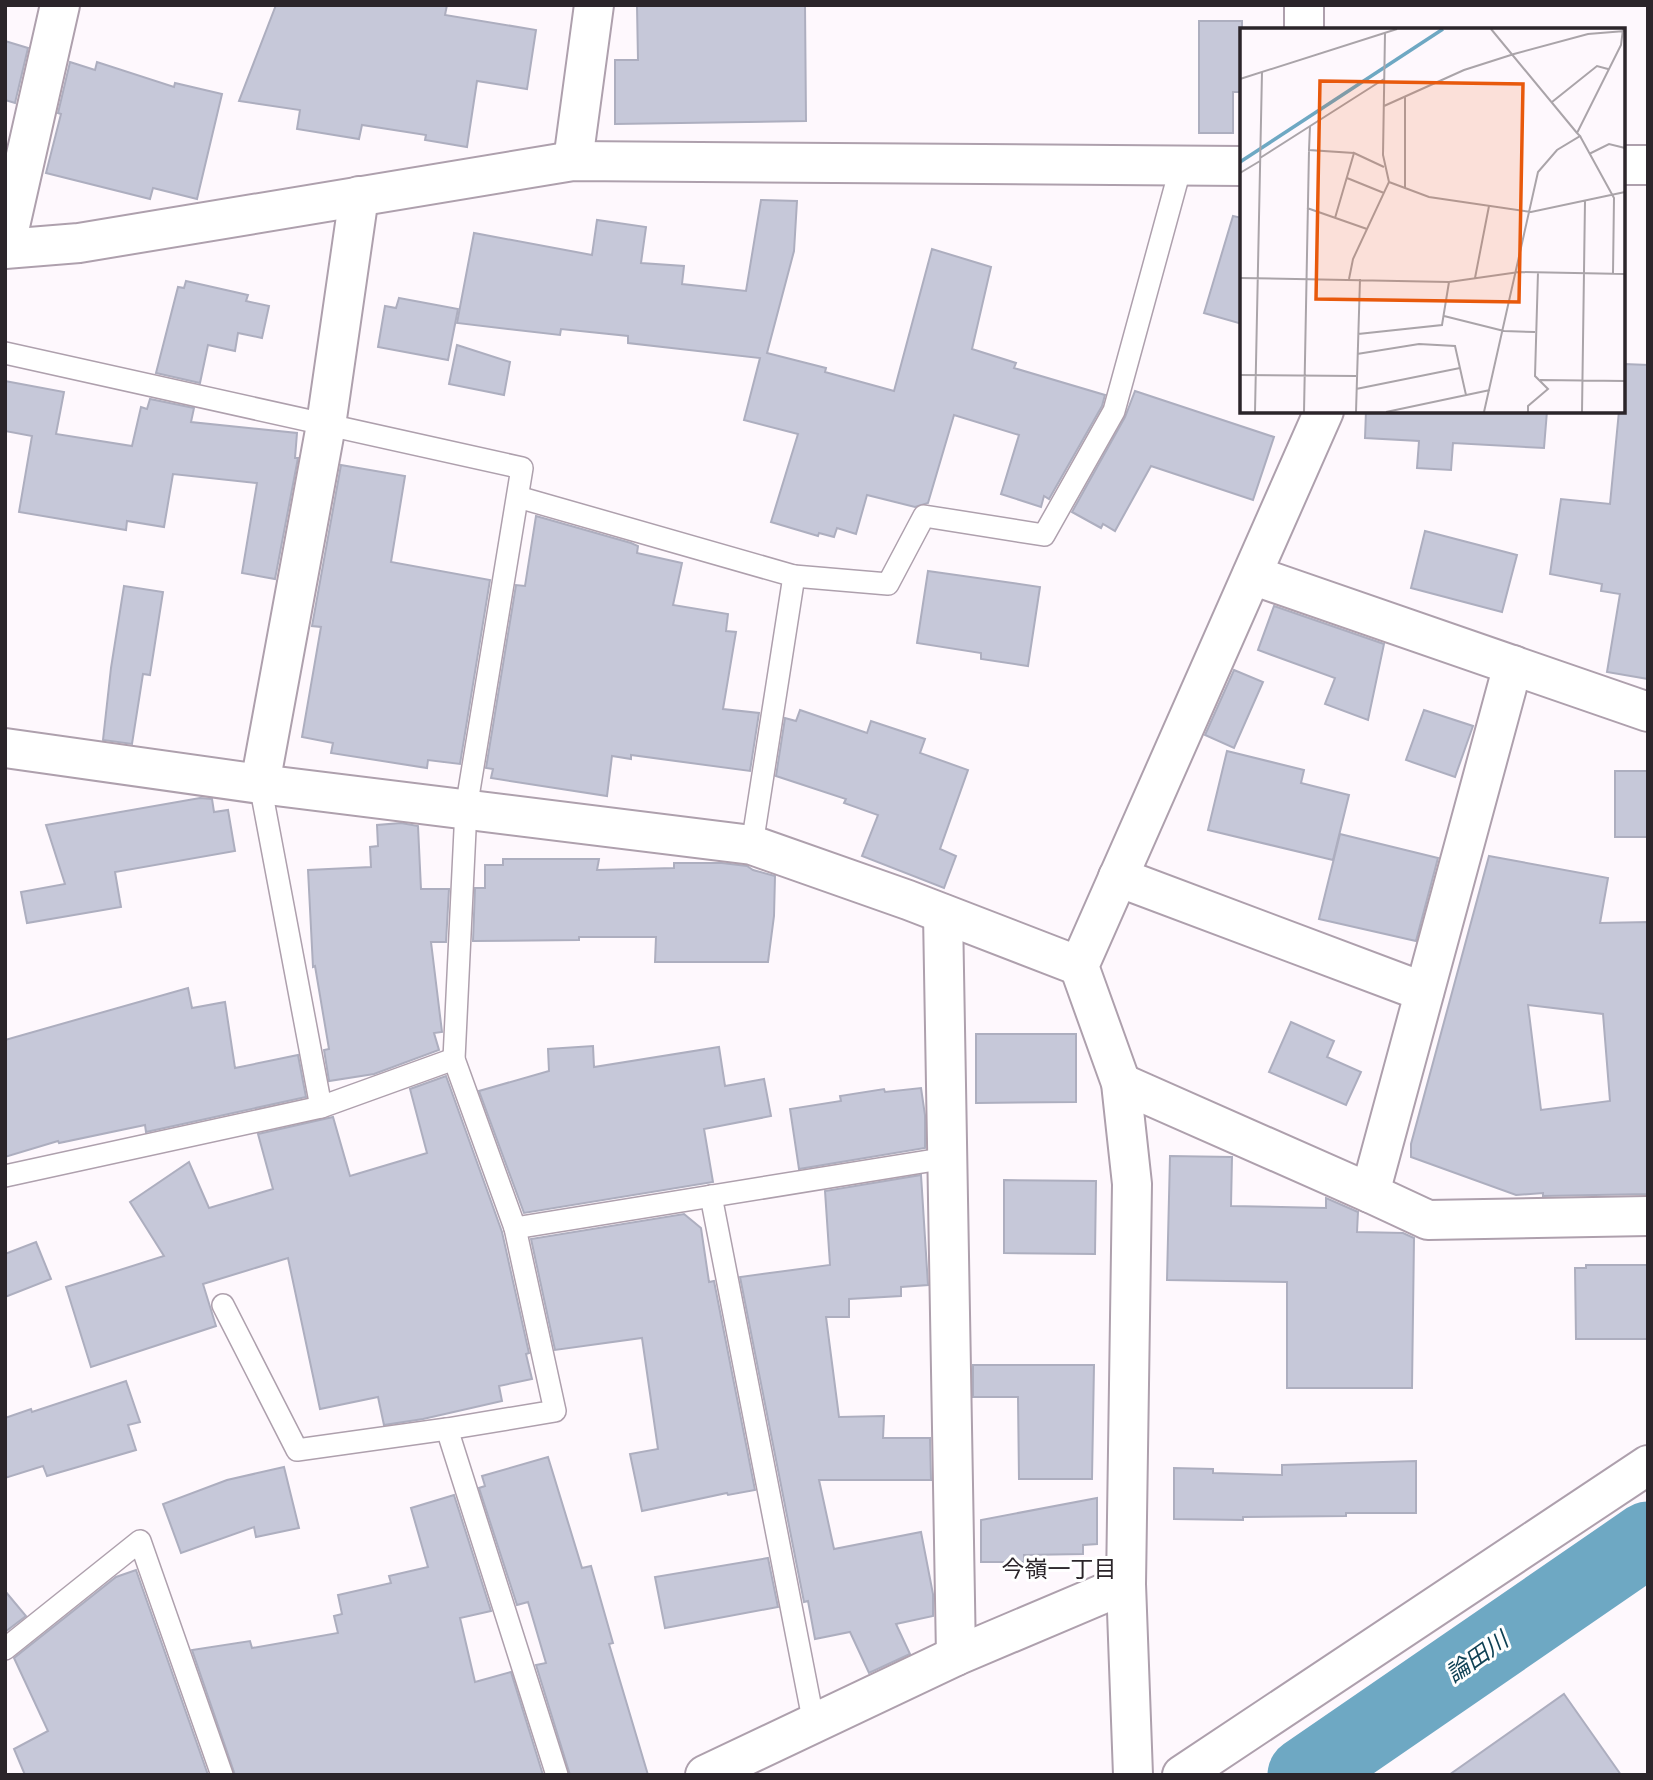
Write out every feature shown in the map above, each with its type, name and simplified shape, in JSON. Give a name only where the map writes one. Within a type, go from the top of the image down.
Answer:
[{"type":"street","points":[[60,5],[5,249],[79,243],[573,161],[1240,166]]},
{"type":"street","points":[[573,161],[594,5]]},
{"type":"street","points":[[1304,5],[1304,28]]},
{"type":"street","points":[[1625,165],[1648,165]]},
{"type":"street","points":[[260,783],[326,425],[359,196]]},
{"type":"street","points":[[1133,1775],[1126,1584],[1132,1184],[1121,1083],[1079,966],[1323,413]]},
{"type":"street","points":[[1252,575],[1648,712]]},
{"type":"street","points":[[1370,1193],[1513,666]]},
{"type":"street","points":[[5,748],[752,845],[1079,966]]},
{"type":"street","points":[[1118,877],[1424,992]]},
{"type":"street","points":[[943,914],[956,1656]]},
{"type":"street","points":[[1121,1083],[1428,1220],[1648,1216]]},
{"type":"street","points":[[1182,1775],[1648,1465]]},
{"type":"street","points":[[705,1775],[956,1656],[1126,1584]]},
{"type":"lane","points":[[518,497],[794,576],[888,584],[924,516],[1044,535],[1114,411],[1181,166]]},
{"type":"lane","points":[[5,353],[523,468],[466,809],[454,1059],[515,1228],[555,1411],[297,1450],[223,1305]]},
{"type":"lane","points":[[752,845],[794,576]]},
{"type":"lane","points":[[260,783],[321,1107]]},
{"type":"lane","points":[[5,1176],[321,1107],[454,1059]]},
{"type":"lane","points":[[515,1228],[947,1158]]},
{"type":"lane","points":[[711,1196],[814,1724]]},
{"type":"lane","points":[[447,1429],[557,1775]]},
{"type":"lane","points":[[5,1649],[140,1541],[222,1775]]},
{"type":"building","points":[[276,5],[447,5],[445,15],[536,30],[527,89],[477,81],[467,147],[425,140],[426,135],[362,125],[359,139],[297,129],[300,110],[239,101]]},
{"type":"building","points":[[805,5],[806,121],[615,124],[615,60],[638,60],[637,6]]},
{"type":"building","points":[[1199,21],[1242,21],[1240,92],[1233,92],[1233,133],[1199,133]]},
{"type":"building","points":[[5,41],[28,48],[15,103],[5,100]]},
{"type":"building","points":[[70,62],[95,70],[97,62],[174,87],[175,83],[222,94],[197,199],[153,188],[150,199],[46,173],[61,114],[58,113]]},
{"type":"building","points":[[761,200],[797,201],[794,251],[767,353],[826,368],[825,372],[894,391],[932,249],[991,267],[972,349],[1016,363],[1014,368],[1105,395],[1102,406],[1049,499],[1044,496],[1041,507],[1001,494],[1019,435],[954,415],[928,503],[915,507],[867,495],[856,534],[837,528],[834,537],[819,533],[818,536],[771,522],[798,434],[744,420],[760,358],[628,343],[628,336],[561,329],[560,335],[457,323],[474,233],[592,255],[597,220],[646,227],[641,263],[684,266],[682,284],[746,291]]},
{"type":"building","points":[[1233,216],[1240,218],[1240,323],[1204,313]]},
{"type":"building","points":[[186,281],[248,295],[246,301],[269,306],[262,338],[238,333],[235,351],[208,345],[200,383],[156,373],[178,287],[184,288]]},
{"type":"building","points":[[399,298],[458,309],[448,360],[378,347],[385,306],[396,308]]},
{"type":"building","points":[[457,345],[510,362],[504,395],[449,384]]},
{"type":"building","points":[[1625,364],[1648,365],[1648,679],[1607,672],[1620,594],[1601,591],[1602,584],[1550,574],[1561,499],[1610,504],[1619,413],[1625,413]]},
{"type":"building","points":[[5,381],[64,392],[56,434],[132,446],[141,407],[147,409],[150,399],[194,408],[191,422],[297,433],[295,458],[298,458],[275,579],[242,573],[257,483],[173,474],[164,527],[127,521],[126,530],[19,512],[32,436],[5,431]]},
{"type":"building","points":[[1135,391],[1274,437],[1253,500],[1151,466],[1115,531],[1103,524],[1101,528],[1072,512],[1125,417]]},
{"type":"building","points":[[1366,413],[1547,413],[1544,448],[1453,443],[1451,470],[1417,468],[1419,441],[1365,438]]},
{"type":"building","points":[[341,465],[405,476],[391,562],[490,580],[460,764],[428,760],[427,768],[331,753],[333,743],[302,737],[321,627],[312,626]]},
{"type":"building","points":[[536,516],[631,543],[638,546],[637,553],[682,563],[673,605],[728,614],[726,631],[736,632],[723,709],[759,713],[750,771],[631,755],[631,759],[612,756],[607,796],[491,778],[493,769],[486,768],[516,585],[525,586]]},
{"type":"building","points":[[1425,531],[1517,555],[1502,612],[1411,588]]},
{"type":"building","points":[[928,571],[1040,587],[1028,666],[981,659],[981,653],[917,643]]},
{"type":"building","points":[[124,586],[163,592],[150,675],[143,674],[132,744],[103,740]]},
{"type":"building","points":[[1274,606],[1384,644],[1368,720],[1325,704],[1335,678],[1258,650]]},
{"type":"building","points":[[1234,670],[1263,682],[1234,748],[1205,735]]},
{"type":"building","points":[[800,710],[867,733],[871,721],[925,739],[920,753],[968,770],[940,849],[956,856],[944,888],[862,856],[878,815],[844,803],[846,799],[776,776],[785,718],[796,721]]},
{"type":"building","points":[[1424,710],[1473,726],[1455,777],[1406,760]]},
{"type":"building","points":[[1227,751],[1304,770],[1301,783],[1349,795],[1333,860],[1208,830]]},
{"type":"building","points":[[1615,771],[1648,771],[1648,837],[1615,837]]},
{"type":"building","points":[[200,798],[212,799],[214,812],[228,810],[235,851],[115,872],[121,907],[27,923],[21,892],[65,884],[46,825]]},
{"type":"building","points":[[401,823],[418,826],[421,889],[449,889],[446,942],[431,942],[442,1032],[434,1033],[439,1050],[374,1074],[329,1081],[324,1050],[329,1049],[315,966],[313,967],[308,870],[371,867],[370,847],[378,846],[377,825]]},
{"type":"building","points":[[1340,834],[1438,858],[1416,941],[1319,919]]},
{"type":"building","points":[[1489,856],[1608,878],[1600,923],[1648,922],[1648,1194],[1516,1195],[1411,1157],[1411,1144]],"holes":[[[1528,1005],[1603,1014],[1610,1101],[1541,1110]]]},
{"type":"building","points":[[503,859],[599,859],[597,870],[674,868],[674,863],[722,863],[747,866],[775,876],[774,916],[768,962],[655,962],[656,937],[473,941],[475,888],[485,888],[485,865],[503,865]]},
{"type":"building","points":[[188,988],[192,1008],[225,1002],[235,1068],[298,1055],[306,1097],[146,1132],[145,1125],[59,1143],[58,1141],[5,1157],[5,1040]]},
{"type":"building","points":[[1291,1022],[1334,1041],[1327,1057],[1361,1072],[1346,1105],[1269,1072]]},
{"type":"building","points":[[976,1034],[1076,1034],[1076,1102],[976,1103]]},
{"type":"building","points":[[593,1046],[594,1067],[719,1047],[725,1086],[764,1079],[771,1116],[704,1129],[713,1182],[524,1213],[479,1091],[549,1071],[548,1049]]},
{"type":"building","points":[[446,1076],[502,1232],[529,1353],[526,1354],[532,1379],[499,1386],[502,1401],[384,1425],[378,1397],[320,1409],[288,1258],[203,1284],[216,1326],[91,1367],[66,1287],[164,1256],[130,1202],[189,1162],[209,1208],[273,1189],[258,1134],[333,1117],[350,1176],[427,1153],[410,1089]]},
{"type":"building","points":[[921,1088],[925,1115],[925,1148],[799,1169],[790,1109],[841,1101],[840,1096],[884,1089],[885,1092]]},
{"type":"building","points":[[1170,1156],[1232,1157],[1231,1206],[1326,1208],[1326,1198],[1358,1212],[1357,1232],[1403,1233],[1414,1238],[1412,1388],[1287,1388],[1287,1282],[1167,1280]]},
{"type":"building","points":[[921,1175],[928,1285],[901,1287],[901,1296],[849,1299],[849,1317],[826,1317],[839,1417],[884,1416],[883,1438],[930,1438],[931,1480],[819,1480],[834,1549],[921,1532],[933,1594],[933,1616],[896,1624],[910,1654],[869,1673],[850,1632],[815,1639],[808,1601],[804,1602],[740,1277],[830,1265],[825,1191]]},
{"type":"building","points":[[1004,1180],[1096,1181],[1095,1254],[1004,1253]]},
{"type":"building","points":[[684,1214],[701,1228],[709,1282],[714,1281],[755,1490],[727,1493],[642,1511],[630,1454],[658,1449],[642,1338],[555,1350],[531,1239]]},
{"type":"building","points":[[36,1242],[51,1279],[5,1297],[5,1254]]},
{"type":"building","points":[[1586,1265],[1648,1265],[1648,1339],[1576,1339],[1575,1268],[1586,1268]]},
{"type":"building","points":[[973,1365],[1094,1365],[1092,1479],[1019,1479],[1018,1397],[973,1397]]},
{"type":"building","points":[[126,1381],[140,1422],[128,1425],[136,1450],[47,1476],[43,1466],[5,1478],[5,1418],[31,1409],[32,1412]]},
{"type":"building","points":[[548,1457],[582,1568],[591,1566],[613,1643],[609,1644],[648,1775],[570,1775],[536,1665],[546,1663],[528,1602],[517,1605],[479,1488],[485,1486],[482,1476]]},
{"type":"building","points":[[1416,1461],[1416,1513],[1243,1517],[1243,1520],[1174,1519],[1174,1468],[1213,1469],[1213,1473],[1282,1475],[1282,1465]]},
{"type":"building","points":[[284,1467],[299,1528],[256,1537],[254,1527],[181,1553],[163,1504],[227,1480]]},
{"type":"building","points":[[454,1495],[491,1611],[460,1618],[475,1682],[511,1672],[543,1775],[235,1775],[192,1650],[250,1641],[252,1648],[338,1633],[334,1616],[342,1614],[338,1595],[391,1583],[389,1576],[428,1567],[411,1508]]},
{"type":"building","points":[[1097,1498],[1097,1544],[1083,1545],[1083,1554],[1024,1555],[1024,1562],[981,1562],[981,1520]]},
{"type":"building","points":[[768,1558],[778,1607],[665,1628],[655,1577]]},
{"type":"building","points":[[136,1570],[208,1775],[25,1775],[14,1749],[48,1731],[14,1658],[116,1577]]},
{"type":"building","points":[[5,1591],[26,1616],[5,1632]]},
{"type":"building","points":[[1564,1694],[1621,1775],[1449,1775]]},
{"type":"waterway","name":"論田川","points":[[1305,1775],[1648,1539]]},
{"type":"district","name":"今嶺一丁目","points":[[1059,1569]]}]
